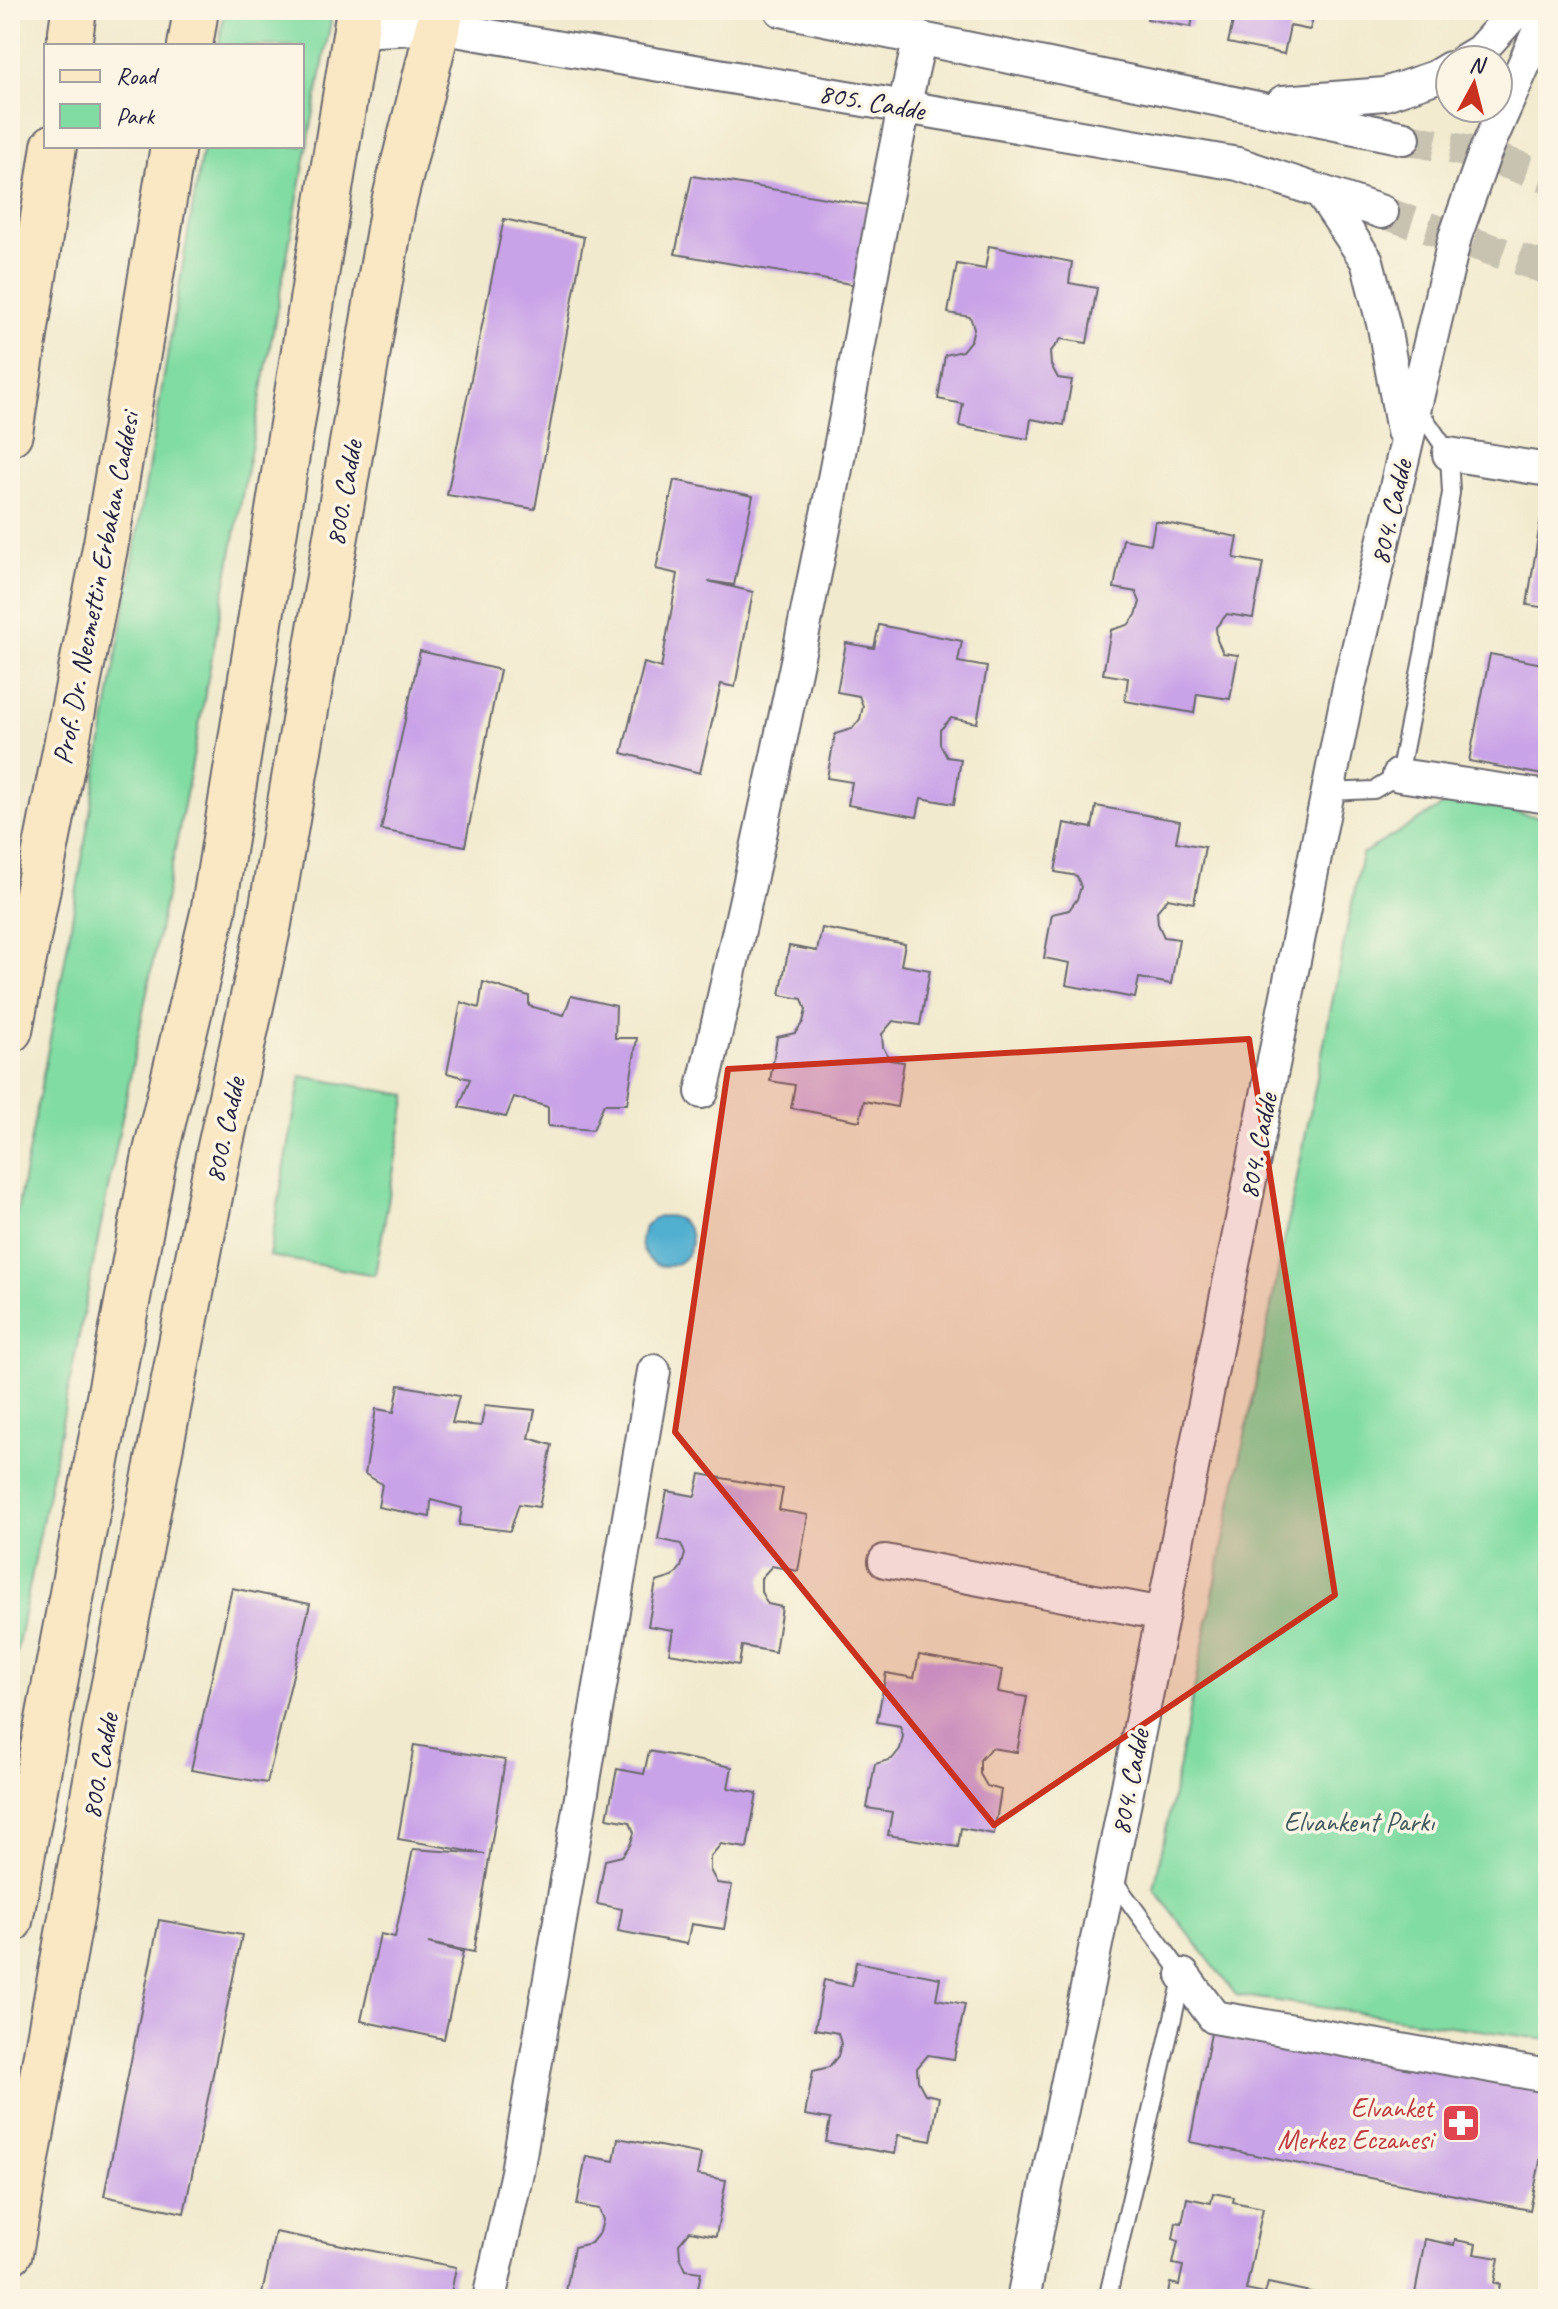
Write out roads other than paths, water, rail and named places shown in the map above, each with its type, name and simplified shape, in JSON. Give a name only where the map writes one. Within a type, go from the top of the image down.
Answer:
[{"type":"street","points":[[69,44],[74,10]]},
{"type":"street","points":[[190,44],[196,10]]},
{"type":"street","points":[[781,10],[1404,138]]},
{"type":"street","points":[[1486,44],[1517,10]]},
{"type":"street","name":"804. Cadde","points":[[1023,2299],[1349,687],[1455,237],[1484,155],[1548,10]]},
{"type":"street","name":"805. Cadde","points":[[357,21],[440,19],[904,107],[1238,164],[1382,212]]},
{"type":"street","name":"800. Cadde","points":[[10,2252],[144,1529],[218,1156],[269,924],[393,206],[440,19]]},
{"type":"street","name":"800. Cadde","points":[[10,1921],[154,1160],[213,913],[357,21]]},
{"type":"street","points":[[702,1092],[747,901],[920,38]]},
{"type":"street","points":[[1246,105],[1385,94],[1434,77]]},
{"type":"street","points":[[10,433],[54,148]]},
{"type":"street","name":"Prof. Dr. Necmettin Erbakan Caddesi","points":[[10,1030],[106,543],[173,148]]},
{"type":"street","points":[[1321,192],[1367,261],[1384,327],[1406,446]]},
{"type":"street","points":[[1449,454],[1548,470]]},
{"type":"street","points":[[1399,775],[1548,797]]},
{"type":"street","points":[[489,2299],[517,2172],[654,1371]]},
{"type":"street","points":[[885,1561],[1163,1614]]},
{"type":"street","points":[[1183,1975],[1214,2017],[1548,2076]]},
{"type":"lane","points":[[1328,792],[1374,790],[1399,775],[1451,493],[1449,454],[1415,404]]},
{"type":"lane","points":[[1107,2299],[1183,1975],[1110,1876]]},
{"type":"water","points":[[666,1216],[683,1224],[691,1241],[683,1258],[666,1266],[649,1258],[641,1241],[649,1224]]},
{"type":"tunnel","points":[[1404,138],[1484,155],[1548,177]]},
{"type":"tunnel","points":[[1382,212],[1548,269]]},
{"type":"place","name":"Elvanket Merkez Eczanesi","points":[[1461,2123]]},
{"type":"park label","name":"Elvankent Parkı","points":[[1359,1821]]}]
